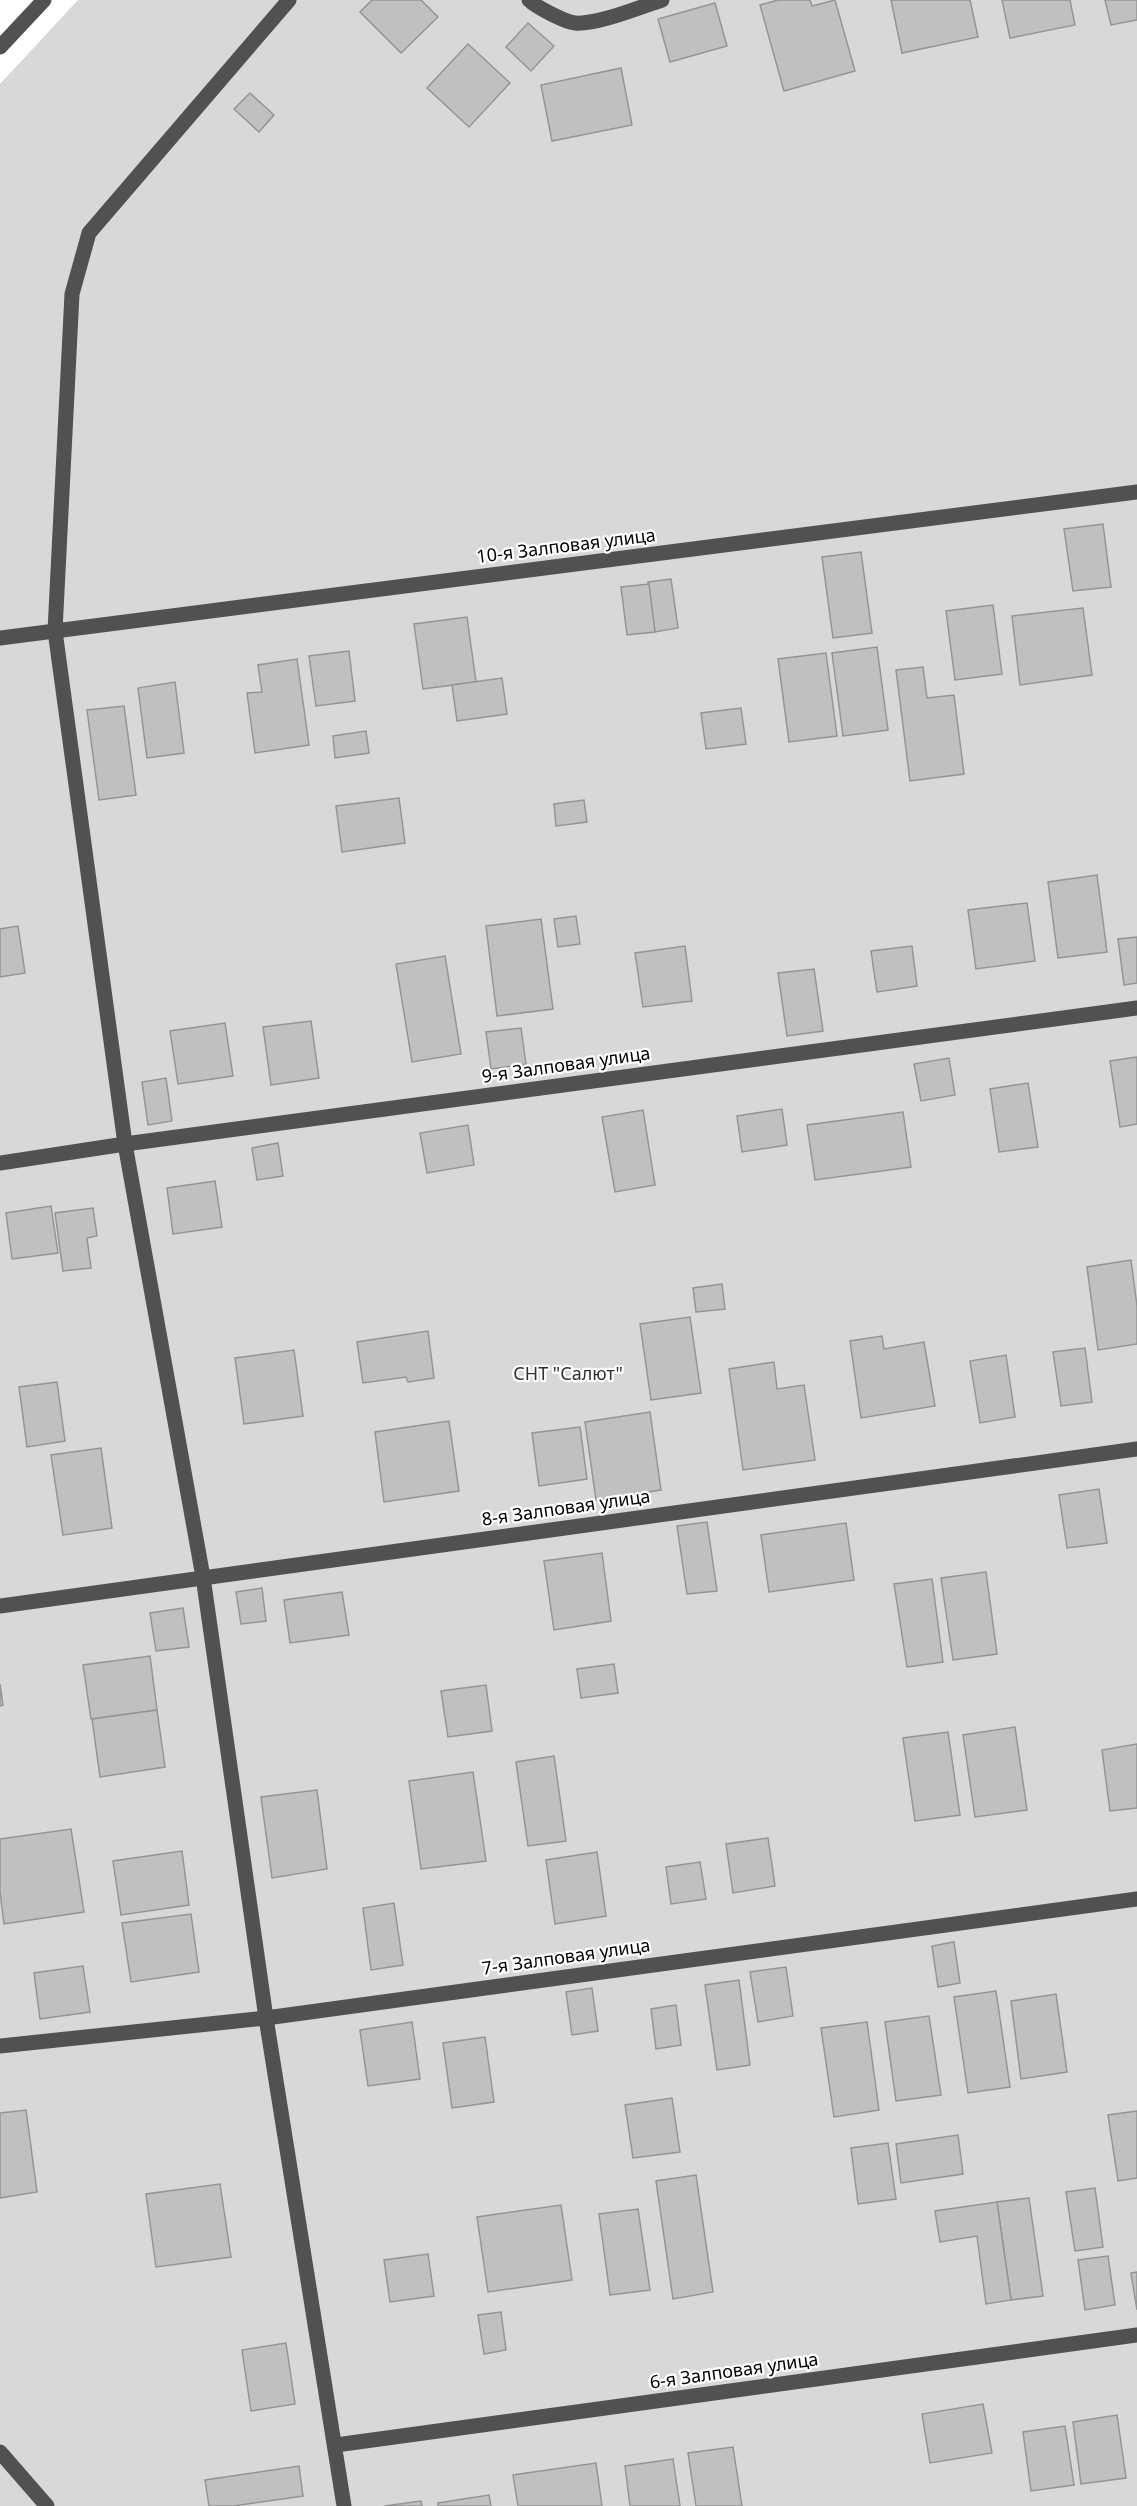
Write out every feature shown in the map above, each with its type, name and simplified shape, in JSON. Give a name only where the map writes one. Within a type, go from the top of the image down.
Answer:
[{"type":"street","points":[[0,48],[44,0]]},
{"type":"street","points":[[289,0],[89,233],[72,294],[55,631],[125,1144],[204,1577],[266,2018],[344,2506]]},
{"type":"street","points":[[529,0],[574,23],[611,17],[662,0]]},
{"type":"street","name":"10-я Залповая улица","points":[[0,638],[1137,492]]},
{"type":"street","name":"9-я Залповая улица","points":[[0,1163],[125,1144],[1137,1008]]},
{"type":"street","name":"8-я Залповая улица","points":[[0,1606],[1137,1449]]},
{"type":"street","name":"7-я Залповая улица","points":[[0,2046],[266,2018],[1137,1899]]},
{"type":"street","name":"6-я Залповая улица","points":[[336,2445],[1137,2335]]},
{"type":"street","points":[[0,2452],[47,2506]]},
{"type":"green space","name":"СНТ \"Салют\"","points":[[78,0],[1137,0],[1137,2506],[0,2506],[0,84]]},
{"type":"building","points":[[372,0],[421,0],[438,17],[401,53],[360,12]]},
{"type":"building","points":[[778,0],[810,0],[812,6],[835,0],[855,71],[784,91],[760,5]]},
{"type":"building","points":[[891,0],[970,0],[978,37],[902,53]]},
{"type":"building","points":[[1002,0],[1070,0],[1075,25],[1010,38]]},
{"type":"building","points":[[1105,0],[1137,0],[1137,20],[1111,25]]},
{"type":"building","points":[[715,3],[727,46],[670,62],[658,19]]},
{"type":"building","points":[[528,23],[554,46],[531,71],[506,47]]},
{"type":"building","points":[[468,44],[510,83],[469,127],[427,88]]},
{"type":"building","points":[[621,68],[632,125],[552,141],[541,85]]},
{"type":"building","points":[[250,93],[274,115],[259,132],[234,109]]},
{"type":"building","points":[[1103,524],[1111,587],[1073,591],[1064,529]]},
{"type":"building","points":[[861,552],[872,633],[833,638],[822,557]]},
{"type":"building","points":[[671,579],[678,628],[655,632],[648,582]]},
{"type":"building","points":[[649,584],[655,632],[627,635],[621,587]]},
{"type":"building","points":[[993,605],[1002,674],[955,680],[946,611]]},
{"type":"building","points":[[1083,608],[1092,675],[1020,685],[1012,616]]},
{"type":"building","points":[[467,617],[476,682],[423,689],[414,624]]},
{"type":"building","points":[[877,647],[888,730],[843,736],[832,653]]},
{"type":"building","points":[[349,651],[355,701],[316,706],[309,656]]},
{"type":"building","points":[[826,653],[837,736],[789,742],[778,659]]},
{"type":"building","points":[[297,659],[309,745],[255,753],[247,693],[262,692],[258,665]]},
{"type":"building","points":[[923,667],[927,698],[954,695],[964,774],[910,781],[896,670]]},
{"type":"building","points":[[502,678],[507,714],[457,721],[452,685]]},
{"type":"building","points":[[175,682],[184,753],[147,758],[138,688]]},
{"type":"building","points":[[124,706],[136,795],[99,800],[87,710]]},
{"type":"building","points":[[741,708],[746,744],[706,749],[701,713]]},
{"type":"building","points":[[366,731],[369,753],[335,758],[333,736]]},
{"type":"building","points":[[399,798],[405,843],[342,852],[336,806]]},
{"type":"building","points":[[584,800],[587,822],[556,826],[554,804]]},
{"type":"building","points":[[1097,875],[1107,952],[1058,958],[1048,882]]},
{"type":"building","points":[[1027,903],[1035,961],[976,969],[968,910]]},
{"type":"building","points":[[576,916],[580,944],[558,947],[554,919]]},
{"type":"building","points":[[541,919],[553,1009],[497,1016],[486,926]]},
{"type":"building","points":[[18,926],[25,973],[0,977],[0,929]]},
{"type":"building","points":[[1137,937],[1137,983],[1124,985],[1118,939]]},
{"type":"building","points":[[685,946],[692,1001],[643,1007],[635,953]]},
{"type":"building","points":[[912,946],[917,986],[877,992],[871,951]]},
{"type":"building","points":[[445,956],[461,1054],[412,1062],[396,964]]},
{"type":"building","points":[[814,969],[823,1031],[787,1036],[778,973]]},
{"type":"building","points":[[311,1021],[319,1078],[271,1085],[263,1027]]},
{"type":"building","points":[[225,1023],[233,1076],[178,1084],[170,1031]]},
{"type":"building","points":[[521,1028],[526,1064],[491,1069],[486,1032]]},
{"type":"building","points":[[1137,1057],[1137,1124],[1120,1127],[1110,1061]]},
{"type":"building","points":[[949,1058],[955,1095],[921,1101],[914,1064]]},
{"type":"building","points":[[166,1078],[172,1121],[148,1125],[142,1082]]},
{"type":"building","points":[[1028,1083],[1038,1147],[999,1152],[990,1089]]},
{"type":"building","points":[[782,1109],[787,1145],[742,1152],[737,1116]]},
{"type":"building","points":[[643,1110],[655,1185],[615,1192],[602,1117]]},
{"type":"building","points":[[903,1112],[911,1167],[815,1180],[807,1125]]},
{"type":"building","points":[[468,1125],[474,1165],[427,1173],[420,1133]]},
{"type":"building","points":[[278,1143],[283,1176],[257,1180],[252,1148]]},
{"type":"building","points":[[215,1181],[222,1227],[173,1234],[167,1188]]},
{"type":"building","points":[[51,1206],[58,1253],[12,1259],[6,1213]]},
{"type":"building","points":[[93,1208],[97,1236],[87,1238],[91,1268],[63,1271],[55,1213]]},
{"type":"building","points":[[1131,1260],[1137,1306],[1137,1344],[1098,1350],[1087,1267]]},
{"type":"building","points":[[722,1284],[725,1309],[696,1312],[693,1288]]},
{"type":"building","points":[[690,1317],[701,1393],[651,1400],[640,1324]]},
{"type":"building","points":[[428,1331],[434,1378],[408,1382],[406,1377],[363,1383],[357,1342]]},
{"type":"building","points":[[882,1336],[884,1349],[924,1342],[935,1406],[861,1418],[850,1341]]},
{"type":"building","points":[[1085,1348],[1092,1402],[1061,1406],[1053,1352]]},
{"type":"building","points":[[294,1350],[303,1416],[244,1424],[235,1358]]},
{"type":"building","points":[[1006,1355],[1015,1417],[980,1423],[970,1361]]},
{"type":"building","points":[[774,1362],[777,1389],[804,1385],[815,1460],[743,1470],[729,1369]]},
{"type":"building","points":[[57,1382],[65,1441],[27,1447],[19,1387]]},
{"type":"building","points":[[650,1412],[661,1490],[596,1500],[585,1422]]},
{"type":"building","points":[[449,1421],[459,1491],[384,1502],[375,1432]]},
{"type":"building","points":[[580,1427],[587,1479],[539,1486],[532,1433]]},
{"type":"building","points":[[101,1448],[112,1528],[63,1535],[51,1455]]},
{"type":"building","points":[[1099,1489],[1107,1543],[1067,1548],[1059,1495]]},
{"type":"building","points":[[707,1522],[717,1591],[687,1594],[677,1526]]},
{"type":"building","points":[[846,1523],[854,1580],[769,1592],[761,1535]]},
{"type":"building","points":[[602,1553],[611,1621],[554,1630],[544,1561]]},
{"type":"building","points":[[986,1572],[997,1654],[953,1660],[941,1578]]},
{"type":"building","points":[[932,1579],[943,1662],[907,1667],[894,1584]]},
{"type":"building","points":[[262,1588],[266,1621],[241,1624],[236,1592]]},
{"type":"building","points":[[342,1592],[349,1635],[290,1643],[284,1600]]},
{"type":"building","points":[[183,1608],[189,1647],[156,1651],[150,1613]]},
{"type":"building","points":[[150,1656],[157,1710],[91,1719],[83,1665]]},
{"type":"building","points":[[614,1664],[618,1693],[581,1698],[577,1669]]},
{"type":"building","points":[[0,1684],[3,1705],[0,1706]]},
{"type":"building","points":[[486,1685],[492,1731],[448,1737],[441,1691]]},
{"type":"building","points":[[157,1710],[165,1767],[100,1777],[92,1719]]},
{"type":"building","points":[[1015,1727],[1027,1810],[975,1817],[963,1735]]},
{"type":"building","points":[[948,1732],[960,1815],[915,1821],[903,1738]]},
{"type":"building","points":[[1137,1744],[1137,1808],[1110,1811],[1102,1750]]},
{"type":"building","points":[[554,1756],[566,1841],[528,1846],[516,1762]]},
{"type":"building","points":[[473,1772],[486,1861],[421,1869],[409,1781]]},
{"type":"building","points":[[317,1790],[327,1869],[272,1878],[261,1797]]},
{"type":"building","points":[[71,1829],[84,1912],[4,1924],[0,1892],[0,1839]]},
{"type":"building","points":[[768,1838],[775,1886],[733,1893],[726,1844]]},
{"type":"building","points":[[182,1851],[189,1905],[121,1915],[113,1861]]},
{"type":"building","points":[[597,1852],[606,1916],[555,1924],[546,1860]]},
{"type":"building","points":[[700,1862],[706,1899],[671,1904],[666,1867]]},
{"type":"building","points":[[394,1903],[403,1965],[371,1970],[363,1908]]},
{"type":"building","points":[[191,1914],[199,1972],[131,1982],[122,1923]]},
{"type":"building","points":[[954,1942],[960,1983],[938,1987],[932,1946]]},
{"type":"building","points":[[83,1966],[90,2012],[40,2019],[34,1973]]},
{"type":"building","points":[[786,1967],[793,2016],[758,2022],[750,1972]]},
{"type":"building","points":[[739,1980],[750,2065],[717,2070],[705,1985]]},
{"type":"building","points":[[592,1988],[598,2031],[572,2035],[566,1992]]},
{"type":"building","points":[[996,1991],[1010,2087],[968,2093],[954,1997]]},
{"type":"building","points":[[1056,1994],[1067,2072],[1021,2079],[1011,2001]]},
{"type":"building","points":[[676,2005],[681,2045],[656,2049],[651,2009]]},
{"type":"building","points":[[929,2016],[941,2095],[896,2101],[885,2022]]},
{"type":"building","points":[[412,2022],[420,2079],[368,2086],[360,2030]]},
{"type":"building","points":[[867,2022],[879,2110],[834,2117],[821,2028]]},
{"type":"building","points":[[485,2037],[494,2102],[452,2108],[443,2043]]},
{"type":"building","points":[[672,2098],[680,2152],[633,2158],[625,2105]]},
{"type":"building","points":[[26,2110],[37,2192],[0,2198],[0,2113]]},
{"type":"building","points":[[1137,2111],[1137,2178],[1118,2181],[1108,2115]]},
{"type":"building","points":[[958,2135],[963,2174],[901,2183],[896,2144]]},
{"type":"building","points":[[888,2143],[896,2199],[858,2204],[851,2148]]},
{"type":"building","points":[[696,2175],[713,2292],[673,2299],[656,2181]]},
{"type":"building","points":[[220,2184],[231,2257],[156,2267],[146,2194]]},
{"type":"building","points":[[1095,2188],[1103,2247],[1075,2251],[1066,2192]]},
{"type":"building","points":[[1029,2198],[1043,2296],[1011,2300],[997,2202]]},
{"type":"building","points":[[997,2202],[1011,2300],[986,2304],[977,2236],[940,2242],[935,2211]]},
{"type":"building","points":[[561,2205],[572,2280],[488,2292],[477,2217]]},
{"type":"building","points":[[638,2209],[650,2290],[610,2295],[599,2214]]},
{"type":"building","points":[[428,2254],[434,2296],[390,2302],[384,2260]]},
{"type":"building","points":[[1108,2256],[1115,2305],[1085,2310],[1078,2260]]},
{"type":"building","points":[[1137,2272],[1137,2310],[1131,2273]]},
{"type":"building","points":[[501,2312],[506,2350],[484,2354],[478,2315]]},
{"type":"building","points":[[286,2343],[295,2404],[251,2411],[242,2350]]},
{"type":"building","points":[[983,2404],[992,2453],[930,2463],[922,2414]]},
{"type":"building","points":[[1117,2415],[1126,2478],[1081,2484],[1073,2422]]},
{"type":"building","points":[[1065,2426],[1074,2485],[1031,2491],[1023,2432]]},
{"type":"building","points":[[733,2447],[742,2506],[696,2506],[688,2453]]},
{"type":"building","points":[[673,2459],[680,2506],[630,2506],[625,2466]]},
{"type":"building","points":[[596,2463],[602,2506],[518,2506],[513,2475]]},
{"type":"building","points":[[299,2466],[303,2496],[233,2506],[209,2506],[205,2480]]},
{"type":"building","points":[[489,2495],[491,2506],[438,2506],[438,2503]]},
{"type":"building","points":[[421,2501],[422,2506],[384,2506]]}]
